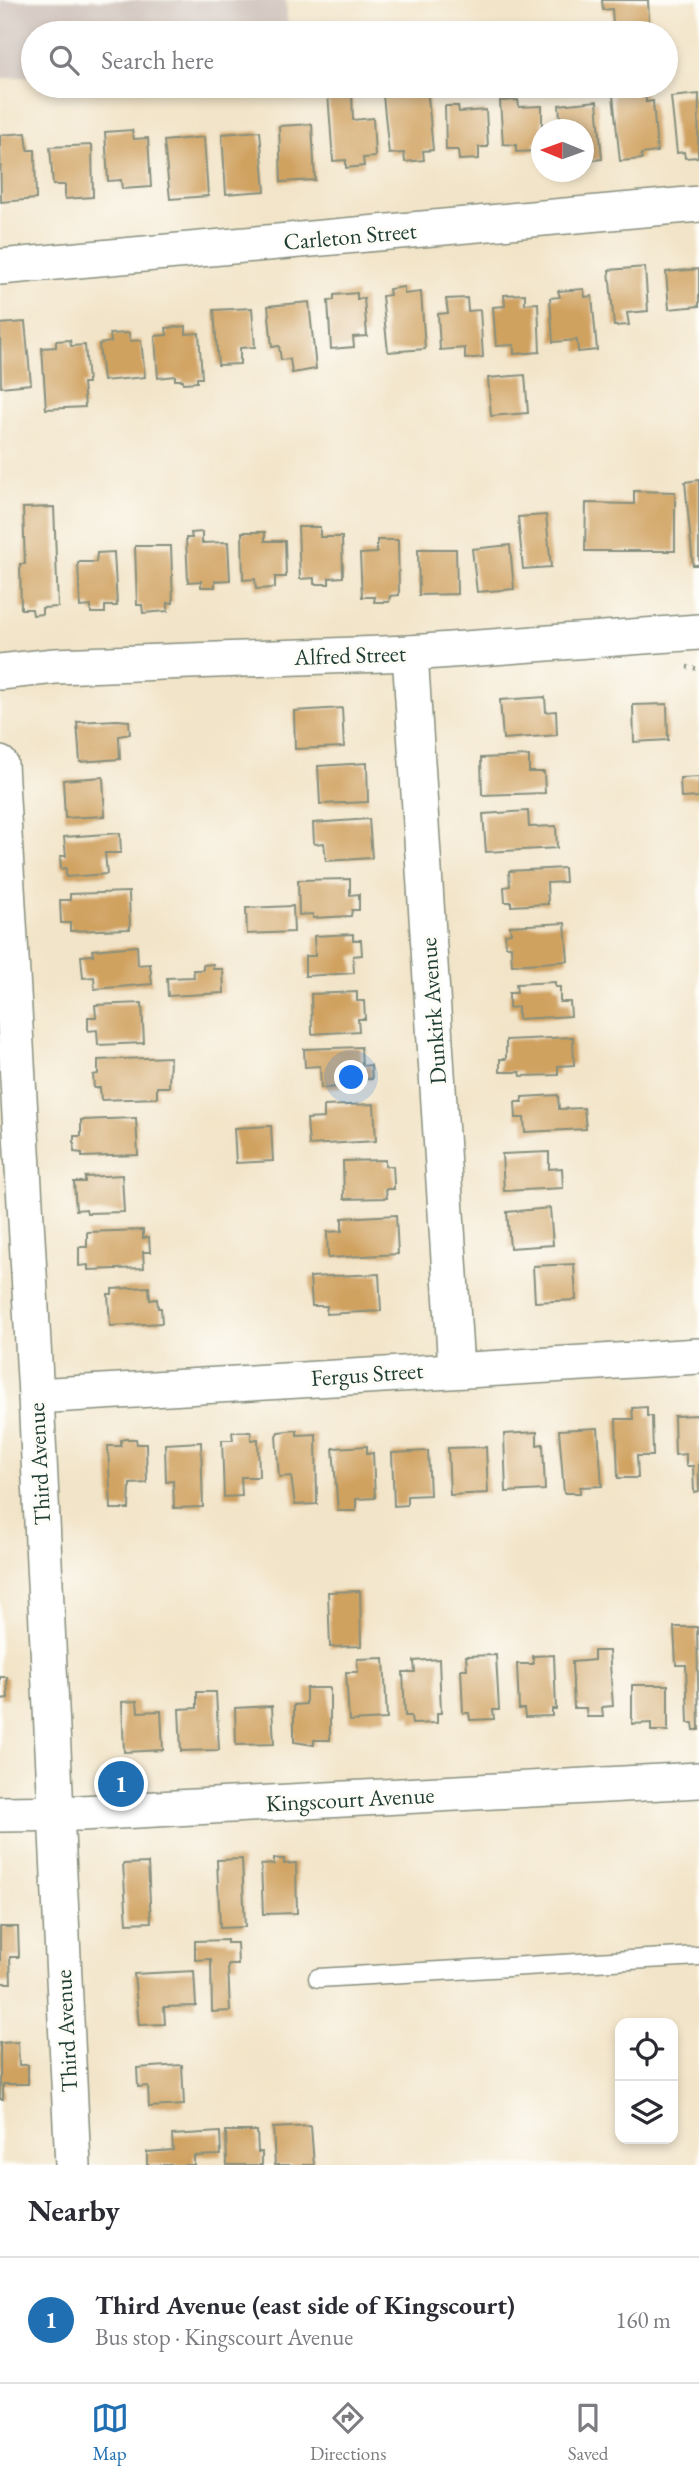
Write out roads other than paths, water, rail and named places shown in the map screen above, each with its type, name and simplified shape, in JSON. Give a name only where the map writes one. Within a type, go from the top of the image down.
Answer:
[{"type":"street","name":"Carleton Street","points":[[0,267],[699,204]]},
{"type":"street","name":"Alfred Street","points":[[0,672],[55,666],[410,653],[699,632]]},
{"type":"street","name":"Dunkirk Avenue","points":[[410,653],[456,1368]]},
{"type":"street","name":"Third Avenue","points":[[0,764],[36,1396],[73,2165]]},
{"type":"street","name":"Fergus Street","points":[[36,1396],[456,1368],[699,1356]]},
{"type":"street","name":"Kingscourt Avenue","points":[[0,1814],[699,1780]]},
{"type":"lane","points":[[318,1978],[699,1956]]},
{"type":"place","name":"Third Avenue (east side of Kingscourt)","points":[[121,1784]]}]
